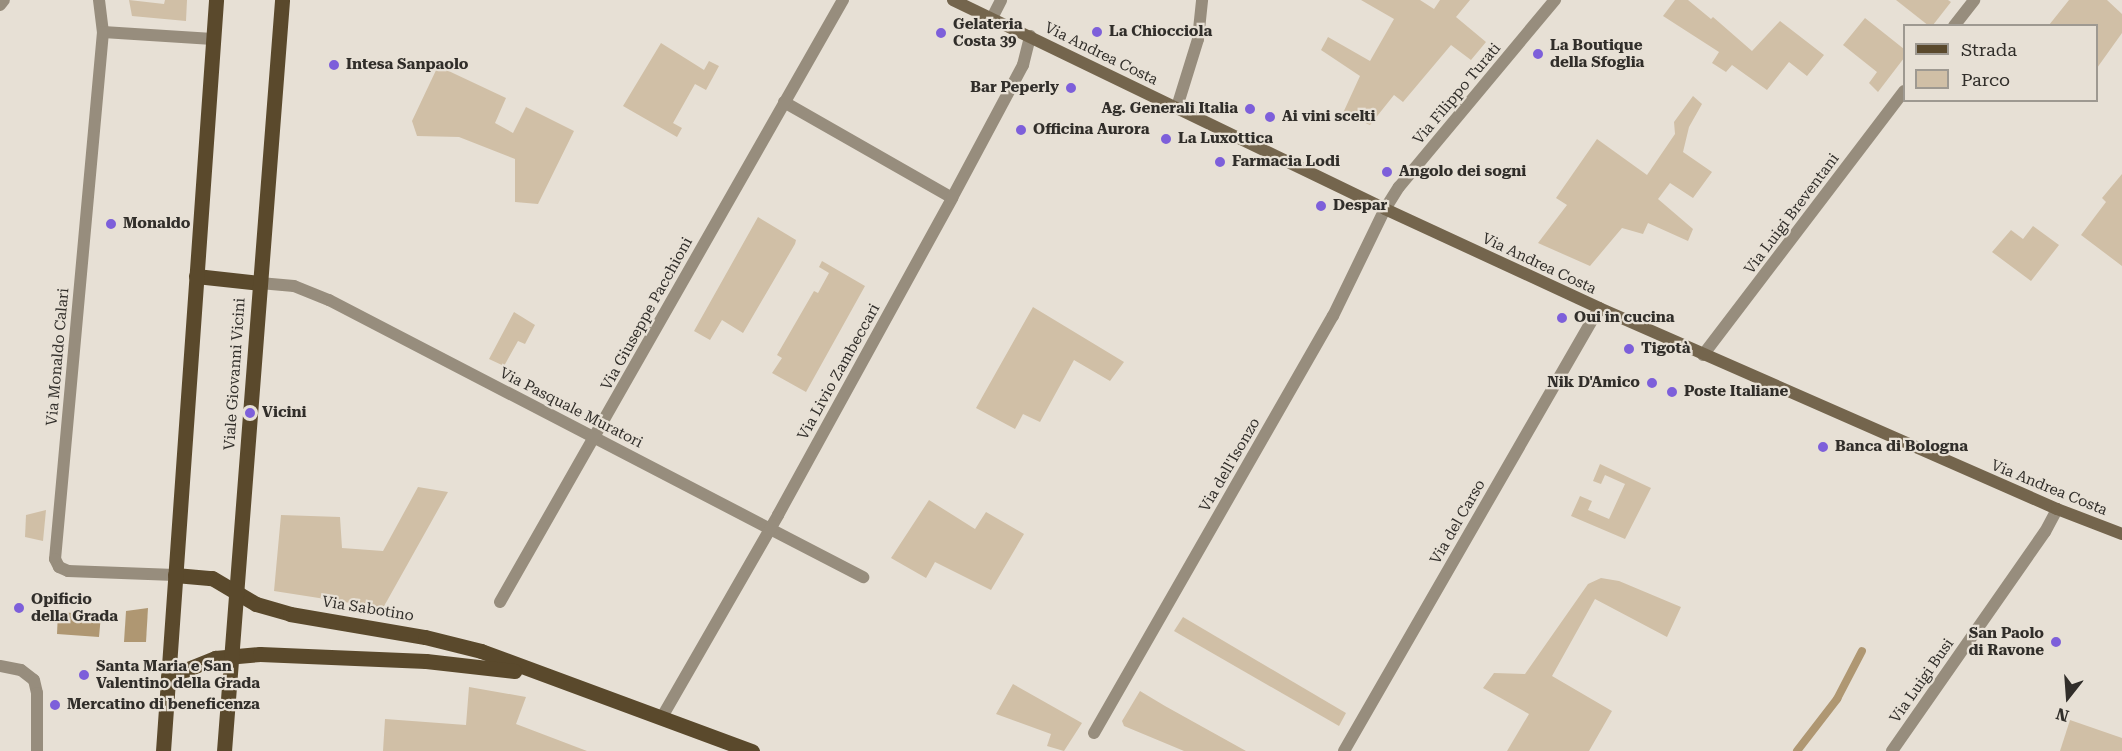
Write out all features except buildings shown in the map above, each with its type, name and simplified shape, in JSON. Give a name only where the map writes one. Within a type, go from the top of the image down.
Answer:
[{"type":"main road","points":[[163,751],[216,0]]},
{"type":"main road","name":"Viale Giovanni Vicini","points":[[224,751],[282,0]]},
{"type":"main road","name":"Via Andrea Costa","points":[[953,0],[1385,209],[1599,308],[2056,509],[2122,534]]},
{"type":"main road","points":[[196,276],[260,283]]},
{"type":"main road","name":"Via Sabotino","points":[[175,575],[212,578],[275,610],[453,643],[752,751]]},
{"type":"main road","name":"Via Sabotino","points":[[168,677],[199,663],[231,655],[271,654],[465,664],[557,679]]},
{"type":"street","points":[[0,5],[4,0]]},
{"type":"street","name":"Via Monaldo Calari","points":[[99,0],[103,32],[55,559],[59,567],[68,571],[175,575]]},
{"type":"street","name":"Via Giuseppe Pacchioni","points":[[500,602],[843,0]]},
{"type":"street","points":[[992,18],[1001,0]]},
{"type":"street","points":[[1177,107],[1198,39],[1202,0]]},
{"type":"street","name":"Via Filippo Turati","points":[[1385,209],[1399,187],[1555,0]]},
{"type":"street","points":[[1956,24],[1974,0]]},
{"type":"street","points":[[103,32],[213,39]]},
{"type":"street","name":"Via Livio Zambeccari","points":[[662,717],[770,528],[952,198],[1023,65],[1030,36]]},
{"type":"street","name":"Via Luigi Breventani","points":[[1704,355],[1903,94]]},
{"type":"street","points":[[784,102],[952,198]]},
{"type":"street","name":"Via dell'Isonzo","points":[[1094,734],[1333,316],[1385,209]]},
{"type":"street","name":"Via Pasquale Muratori","points":[[260,283],[294,286],[329,300],[863,577]]},
{"type":"street","name":"Via del Carso","points":[[1344,751],[1599,308]]},
{"type":"street","name":"Via Luigi Busi","points":[[1892,751],[2045,532],[2056,509]]},
{"type":"street","points":[[0,666],[16,668],[27,673],[34,680],[37,693],[37,751]]},
{"type":"green space","points":[[129,0],[164,4],[165,0],[187,0],[186,21],[132,16]]},
{"type":"green space","points":[[1361,0],[1420,0],[1434,9],[1440,0],[1470,0],[1456,17],[1486,42],[1471,60],[1451,45],[1403,102],[1394,95],[1370,125],[1343,113],[1360,76],[1321,50],[1328,37],[1370,61],[1394,19]]},
{"type":"green space","points":[[1675,0],[1688,0],[1711,19],[1713,17],[1752,51],[1780,21],[1824,55],[1807,76],[1789,62],[1767,90],[1732,65],[1726,72],[1712,63],[1719,52],[1663,16]]},
{"type":"green space","points":[[1896,0],[1948,0],[1951,2],[1934,24],[1926,24]]},
{"type":"green space","points":[[2069,0],[2107,0],[2122,14],[2122,33],[2098,67],[2098,24],[2050,24]]},
{"type":"green space","points":[[1865,18],[1903,48],[1903,59],[1878,92],[1869,83],[1877,72],[1843,45]]},
{"type":"green space","points":[[661,43],[704,70],[709,61],[719,66],[706,90],[695,84],[673,123],[682,128],[677,137],[623,106]]},
{"type":"green space","points":[[438,66],[506,98],[495,123],[513,133],[526,107],[574,131],[538,204],[515,202],[515,159],[459,137],[417,136],[412,121]]},
{"type":"green space","points":[[1693,96],[1702,104],[1689,127],[1683,152],[1712,172],[1693,198],[1670,183],[1658,199],[1693,229],[1688,241],[1648,223],[1643,234],[1622,228],[1590,266],[1538,243],[1567,205],[1556,198],[1597,139],[1647,175],[1675,134],[1674,122]]},
{"type":"green space","points":[[2122,174],[2122,266],[2081,235],[2106,202],[2102,198]]},
{"type":"green space","points":[[758,217],[796,240],[795,244],[743,333],[722,320],[710,340],[694,331]]},
{"type":"green space","points":[[2033,226],[2059,245],[2031,281],[1992,252],[2011,230],[2023,239]]},
{"type":"green space","points":[[822,261],[865,286],[806,392],[772,373],[782,358],[777,355],[814,291],[818,293],[829,273],[819,267]]},
{"type":"green space","points":[[1033,307],[1124,362],[1110,381],[1074,360],[1040,422],[1023,414],[1015,429],[976,408]]},
{"type":"green space","points":[[514,312],[535,325],[525,344],[518,341],[504,366],[489,359]]},
{"type":"green space","points":[[1600,464],[1651,488],[1625,539],[1571,516],[1580,496],[1592,501],[1588,510],[1609,519],[1625,484],[1605,475],[1601,484],[1593,481]]},
{"type":"green space","points":[[418,487],[448,492],[383,608],[274,591],[281,515],[340,517],[342,548],[383,551]]},
{"type":"green space","points":[[929,500],[975,529],[986,512],[1024,534],[991,590],[935,562],[926,578],[891,558]]},
{"type":"green space","points":[[46,510],[43,541],[25,537],[26,515]]},
{"type":"green space","points":[[1601,578],[1619,581],[1681,607],[1667,637],[1595,599],[1552,676],[1612,711],[1589,751],[1507,751],[1529,714],[1483,688],[1494,673],[1525,674],[1588,584]]},
{"type":"green space","points":[[1183,617],[1346,713],[1339,726],[1174,631]]},
{"type":"green space","points":[[1013,684],[1082,723],[1064,751],[1047,746],[1051,734],[996,714]]},
{"type":"green space","points":[[469,687],[526,697],[516,724],[587,751],[383,751],[385,719],[466,725]]},
{"type":"green space","points":[[1140,691],[1246,751],[1184,751],[1124,726],[1122,721]]},
{"type":"green space","points":[[2070,720],[2122,738],[2122,751],[2060,751]]},
{"type":"shaded area","points":[[148,608],[146,642],[124,642],[126,611]]},
{"type":"shaded area","points":[[58,612],[101,615],[99,637],[57,634]]},
{"type":"waterway","points":[[1797,751],[1837,699],[1862,651]]},
{"type":"place","name":"La Chiocciola","points":[[1097,32]]},
{"type":"place","name":"Gelateria Costa 39","points":[[941,33]]},
{"type":"place","name":"La Boutique della Sfoglia","points":[[1538,54]]},
{"type":"place","name":"Intesa Sanpaolo","points":[[334,65]]},
{"type":"place","name":"Bar Peperly","points":[[1071,88]]},
{"type":"place","name":"Ag. Generali Italia","points":[[1250,109]]},
{"type":"place","name":"Ai vini scelti","points":[[1270,117]]},
{"type":"place","name":"Officina Aurora","points":[[1021,130]]},
{"type":"place","name":"La Luxottica","points":[[1166,139]]},
{"type":"place","name":"Farmacia Lodi","points":[[1220,162]]},
{"type":"place","name":"Angolo dei sogni","points":[[1387,172]]},
{"type":"place","name":"Despar","points":[[1321,206]]},
{"type":"place","name":"Monaldo","points":[[111,224]]},
{"type":"place","name":"Oui in cucina","points":[[1562,318]]},
{"type":"place","name":"Tigotà","points":[[1629,349]]},
{"type":"place","name":"Nik D'Amico","points":[[1652,383]]},
{"type":"place","name":"Poste Italiane","points":[[1672,392]]},
{"type":"place","name":"Vicini","points":[[250,413]]},
{"type":"place","name":"Banca di Bologna","points":[[1823,447]]},
{"type":"place","name":"Opificio della Grada","points":[[19,608]]},
{"type":"place","name":"San Paolo di Ravone","points":[[2056,642]]},
{"type":"place","name":"Santa Maria e San Valentino della Grada","points":[[84,675]]},
{"type":"place","name":"Mercatino di beneficenza","points":[[55,705]]}]
